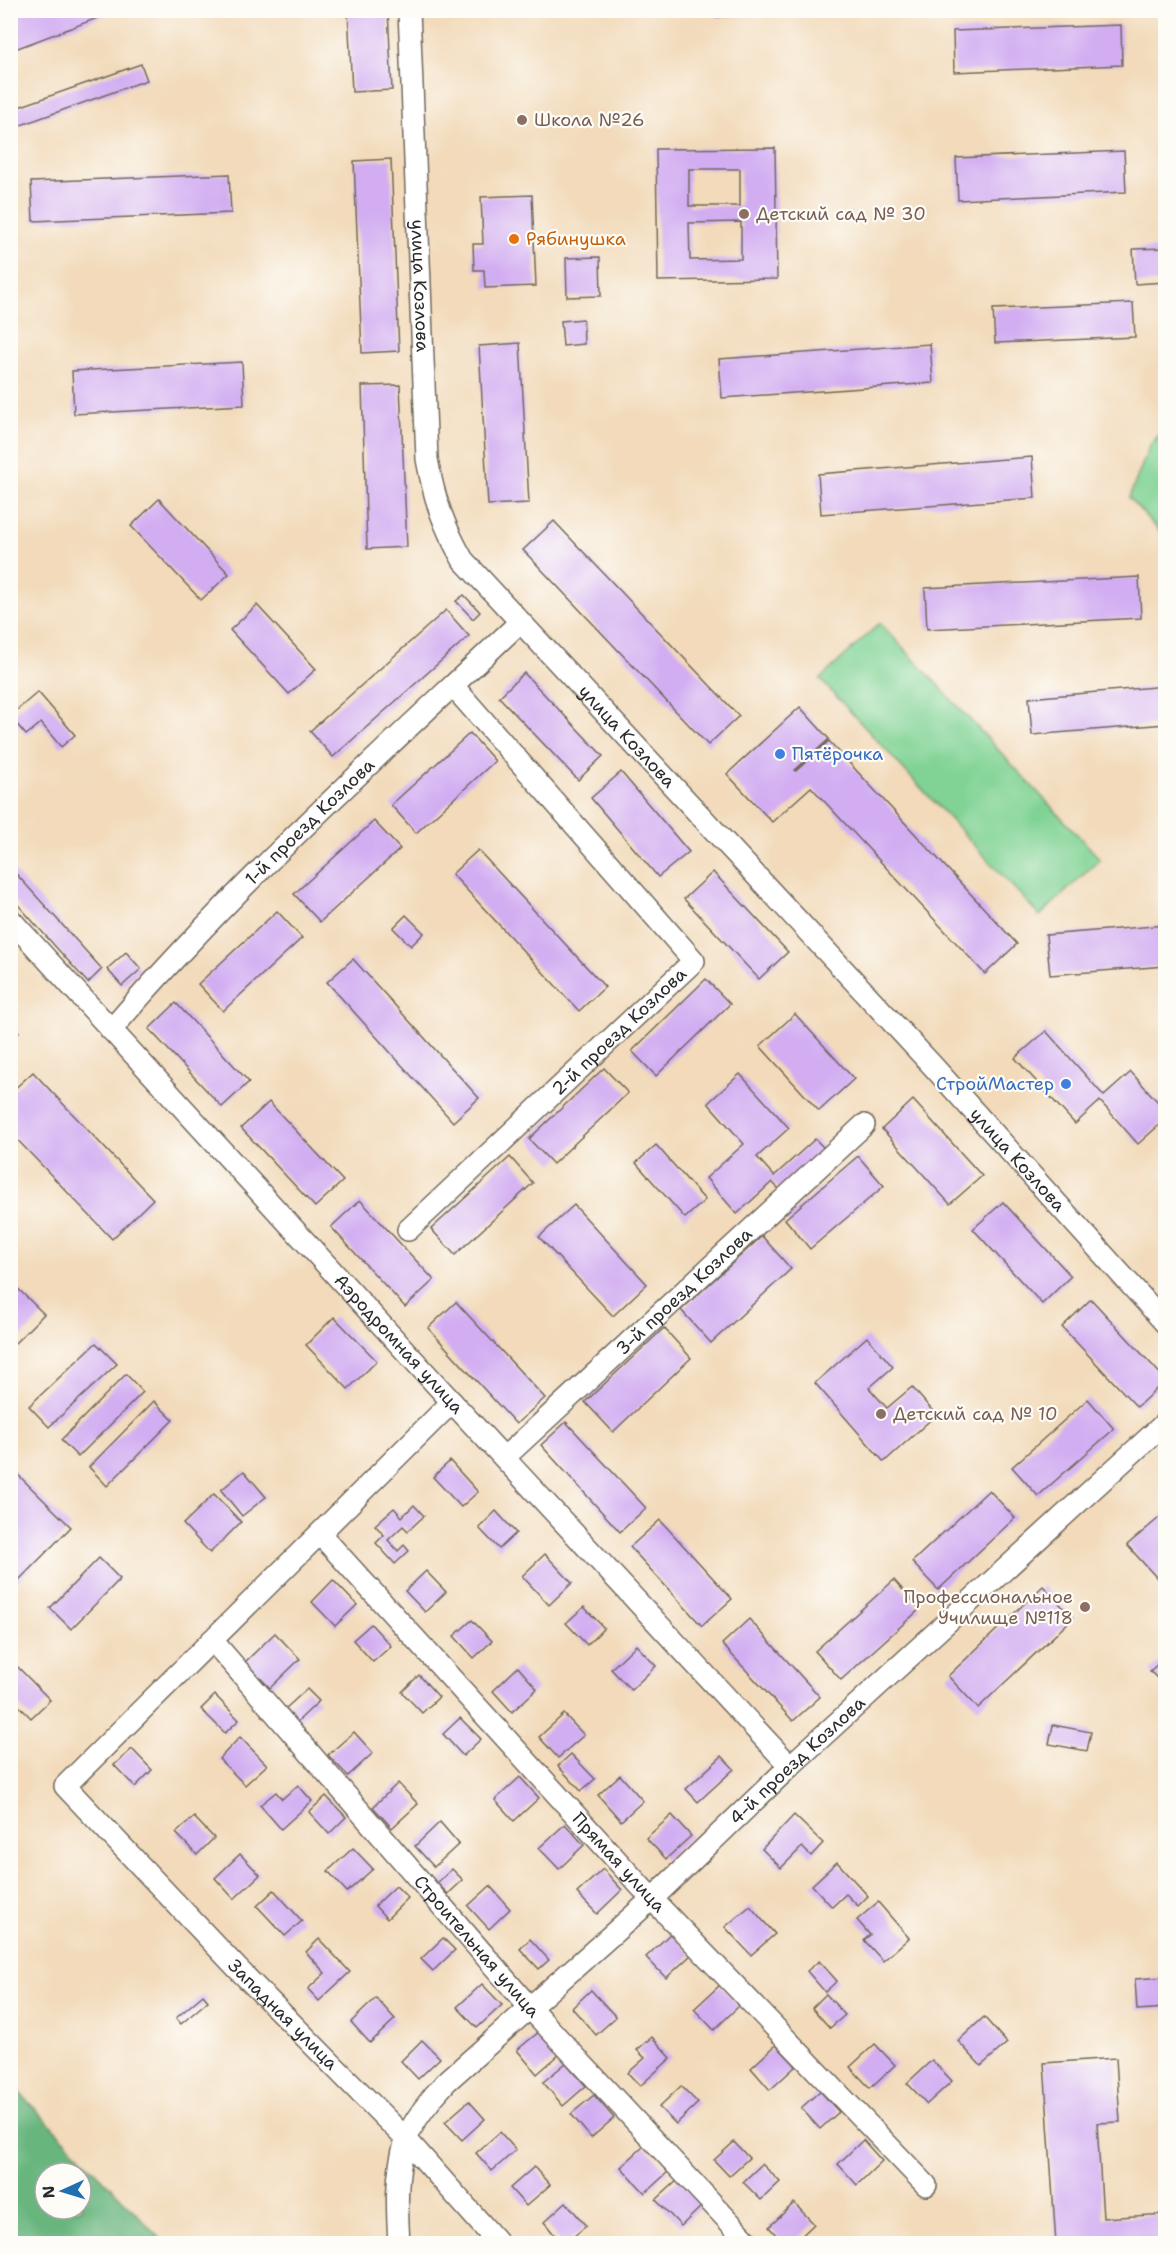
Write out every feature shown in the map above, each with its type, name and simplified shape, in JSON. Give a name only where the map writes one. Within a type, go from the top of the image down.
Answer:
[{"type":"street","name":"улица Козлова","points":[[409,10],[427,459],[431,485],[446,529],[463,560],[519,623],[931,1064],[1166,1324]]},
{"type":"street","name":"1-й проезд Козлова","points":[[111,1030],[156,978],[267,864],[519,623]]},
{"type":"street","name":"2-й проезд Козлова","points":[[408,1230],[694,961],[453,686]]},
{"type":"street","name":"Аэродромная улица","points":[[10,918],[452,1402],[790,1766]]},
{"type":"street","name":"3-й проезд Козлова","points":[[505,1457],[864,1125]]},
{"type":"street","points":[[212,1640],[452,1402]]},
{"type":"street","name":"4-й проезд Козлова","points":[[406,2139],[430,2099],[652,1899],[790,1766],[1166,1422]]},
{"type":"street","name":"Прямая улица","points":[[320,1534],[652,1899],[926,2185]]},
{"type":"street","name":"Западная улица","points":[[212,1640],[65,1786],[238,1969],[406,2139],[500,2244]]},
{"type":"street","name":"Строительная улица","points":[[212,1640],[530,2008],[750,2244]]},
{"type":"street","points":[[399,2244],[396,2195],[406,2139]]},
{"type":"green space","points":[[1165,429],[1165,537],[1129,498],[1150,445]]},
{"type":"green space","points":[[880,623],[1100,859],[1040,916],[820,679]]},
{"type":"green space","points":[[10,2084],[86,2161],[33,2161],[33,2221],[93,2221],[93,2169],[165,2243],[11,2243]]},
{"type":"building","points":[[10,10],[116,10],[116,11],[10,51]]},
{"type":"building","points":[[348,10],[388,10],[392,90],[352,92]]},
{"type":"building","points":[[715,10],[756,10],[757,15],[715,17]]},
{"type":"building","points":[[1121,25],[1122,65],[954,72],[953,31]]},
{"type":"building","points":[[141,64],[147,80],[10,129],[10,110]]},
{"type":"building","points":[[775,148],[777,279],[658,281],[656,149]],"holes":[[[689,169],[740,169],[740,206],[689,206]],[[741,222],[741,259],[690,260],[689,223]]]},
{"type":"building","points":[[1124,151],[1126,192],[958,200],[956,158]]},
{"type":"building","points":[[391,159],[399,351],[362,353],[354,161]]},
{"type":"building","points":[[229,174],[231,213],[33,221],[31,182]]},
{"type":"building","points":[[532,195],[536,286],[485,288],[484,270],[474,270],[473,244],[483,244],[481,197]]},
{"type":"building","points":[[1166,248],[1166,282],[1135,284],[1133,249]]},
{"type":"building","points":[[600,257],[601,296],[567,297],[566,258]]},
{"type":"building","points":[[1133,303],[1135,337],[995,343],[993,309]]},
{"type":"building","points":[[583,319],[584,344],[563,346],[561,321]]},
{"type":"building","points":[[520,343],[529,503],[488,505],[479,346]]},
{"type":"building","points":[[930,344],[933,383],[722,398],[719,359]]},
{"type":"building","points":[[242,362],[244,405],[74,414],[72,371]]},
{"type":"building","points":[[400,385],[407,547],[367,549],[362,386]]},
{"type":"building","points":[[1032,457],[1035,498],[821,514],[818,474]]},
{"type":"building","points":[[159,499],[229,574],[201,600],[131,526]]},
{"type":"building","points":[[554,521],[739,716],[708,745],[523,550]]},
{"type":"building","points":[[1139,577],[1141,618],[927,629],[925,588]]},
{"type":"building","points":[[464,595],[480,612],[473,619],[456,601]]},
{"type":"building","points":[[257,605],[316,669],[289,694],[230,630]]},
{"type":"building","points":[[446,610],[469,636],[333,757],[310,731]]},
{"type":"building","points":[[524,673],[603,756],[578,780],[499,697]]},
{"type":"building","points":[[1166,686],[1166,724],[1032,735],[1029,698]]},
{"type":"building","points":[[38,692],[75,735],[61,747],[41,723],[26,735],[10,716]]},
{"type":"building","points":[[800,707],[829,739],[795,770],[829,741],[1017,944],[985,974],[811,787],[772,822],[727,774]]},
{"type":"building","points":[[470,733],[495,761],[416,833],[391,805]]},
{"type":"building","points":[[621,772],[689,852],[658,877],[591,798]]},
{"type":"building","points":[[374,821],[400,849],[320,922],[294,894]]},
{"type":"building","points":[[478,850],[605,987],[579,1011],[452,874]]},
{"type":"building","points":[[10,867],[102,969],[88,983],[10,896]]},
{"type":"building","points":[[713,872],[788,952],[759,979],[684,899]]},
{"type":"building","points":[[277,911],[302,938],[223,1011],[198,984]]},
{"type":"building","points":[[406,915],[424,933],[411,946],[393,928]]},
{"type":"building","points":[[1166,925],[1166,966],[1050,975],[1046,935]]},
{"type":"building","points":[[126,952],[141,969],[122,986],[107,969]]},
{"type":"building","points":[[353,959],[479,1098],[453,1122],[327,982]]},
{"type":"building","points":[[706,979],[730,1004],[656,1076],[632,1051]]},
{"type":"building","points":[[176,1003],[249,1082],[222,1107],[149,1029]]},
{"type":"building","points":[[795,1014],[854,1079],[819,1111],[760,1046]]},
{"type":"building","points":[[10,1023],[19,1032],[10,1040]]},
{"type":"building","name":"СтройМастер","points":[[1046,1031],[1104,1096],[1131,1072],[1166,1111],[1166,1119],[1138,1144],[1100,1101],[1075,1124],[1015,1058]]},
{"type":"building","points":[[604,1068],[628,1093],[553,1164],[529,1139]]},
{"type":"building","points":[[33,1072],[153,1199],[112,1239],[10,1132],[10,1093]]},
{"type":"building","points":[[740,1074],[789,1128],[757,1157],[774,1176],[815,1139],[824,1148],[779,1189],[772,1182],[737,1214],[706,1178],[744,1144],[708,1103]]},
{"type":"building","points":[[913,1100],[982,1176],[950,1204],[882,1129]]},
{"type":"building","points":[[269,1102],[343,1181],[315,1207],[241,1128]]},
{"type":"building","points":[[656,1145],[705,1200],[685,1218],[636,1163]]},
{"type":"building","points":[[858,1156],[884,1186],[810,1249],[785,1219]]},
{"type":"building","points":[[510,1157],[533,1183],[455,1255],[431,1229]]},
{"type":"building","points":[[360,1200],[434,1280],[405,1307],[331,1227]]},
{"type":"building","points":[[1003,1202],[1071,1276],[1042,1304],[973,1229]]},
{"type":"building","points":[[574,1205],[647,1284],[613,1316],[539,1237]]},
{"type":"building","points":[[762,1236],[791,1269],[711,1343],[681,1310]]},
{"type":"building","points":[[10,1281],[44,1314],[10,1348]]},
{"type":"building","points":[[1091,1299],[1166,1380],[1137,1407],[1062,1327]]},
{"type":"building","points":[[456,1302],[545,1398],[516,1424],[428,1328]]},
{"type":"building","points":[[334,1317],[377,1361],[348,1389],[306,1345]]},
{"type":"building","points":[[664,1328],[691,1358],[613,1432],[585,1402]]},
{"type":"building","points":[[867,1337],[893,1367],[869,1388],[887,1408],[912,1387],[936,1415],[884,1462],[815,1383]]},
{"type":"building","points":[[96,1343],[117,1364],[49,1427],[29,1406]]},
{"type":"building","points":[[126,1374],[143,1392],[78,1457],[61,1440]]},
{"type":"building","points":[[1088,1399],[1114,1429],[1038,1496],[1012,1467]]},
{"type":"building","points":[[154,1401],[173,1420],[107,1486],[89,1467]]},
{"type":"building","points":[[566,1422],[646,1508],[620,1532],[541,1445]]},
{"type":"building","points":[[450,1461],[478,1492],[461,1507],[433,1477]]},
{"type":"building","points":[[10,1467],[71,1527],[16,1583],[10,1578]]},
{"type":"building","points":[[244,1471],[266,1497],[242,1516],[221,1490]]},
{"type":"building","points":[[989,1490],[1015,1518],[938,1590],[912,1562]]},
{"type":"building","points":[[214,1494],[241,1522],[210,1553],[183,1524]]},
{"type":"building","points":[[414,1505],[424,1516],[408,1531],[403,1526],[388,1540],[398,1551],[404,1545],[409,1551],[395,1564],[376,1543],[384,1535],[375,1525],[394,1508],[402,1517]]},
{"type":"building","points":[[496,1511],[516,1533],[499,1549],[479,1528]]},
{"type":"building","points":[[1166,1512],[1166,1588],[1127,1545]]},
{"type":"building","points":[[660,1520],[732,1599],[702,1626],[630,1547]]},
{"type":"building","points":[[545,1554],[572,1583],[549,1605],[522,1576]]},
{"type":"building","points":[[99,1558],[120,1579],[71,1629],[50,1608]]},
{"type":"building","points":[[426,1571],[446,1592],[425,1612],[405,1591]]},
{"type":"building","points":[[333,1580],[357,1605],[335,1626],[312,1602]]},
{"type":"building","points":[[894,1580],[920,1609],[841,1680],[815,1651]]},
{"type":"building","points":[[1043,1586],[1073,1618],[978,1708],[948,1676]]},
{"type":"building","points":[[584,1607],[604,1628],[587,1645],[566,1623]]},
{"type":"building","points":[[749,1619],[820,1697],[793,1721],[722,1644]]},
{"type":"building","points":[[472,1620],[492,1641],[474,1658],[454,1636]]},
{"type":"building","points":[[371,1624],[391,1646],[373,1662],[353,1640]]},
{"type":"building","points":[[275,1633],[300,1659],[270,1688],[245,1662]]},
{"type":"building","points":[[636,1645],[656,1666],[631,1690],[611,1669]]},
{"type":"building","points":[[1166,1657],[1166,1687],[1150,1671]]},
{"type":"building","points":[[10,1659],[50,1700],[31,1718],[10,1697]]},
{"type":"building","points":[[518,1667],[537,1689],[512,1712],[493,1691]]},
{"type":"building","points":[[419,1675],[439,1697],[422,1713],[402,1692]]},
{"type":"building","points":[[307,1689],[319,1701],[297,1722],[285,1709]]},
{"type":"building","points":[[215,1695],[239,1720],[225,1733],[201,1709]]},
{"type":"building","points":[[564,1714],[584,1735],[558,1758],[539,1737]]},
{"type":"building","points":[[460,1718],[481,1739],[463,1756],[443,1734]]},
{"type":"building","points":[[1053,1725],[1091,1732],[1087,1751],[1049,1744]]},
{"type":"building","points":[[354,1732],[373,1753],[348,1776],[328,1755]]},
{"type":"building","points":[[240,1737],[267,1765],[245,1785],[219,1759]]},
{"type":"building","points":[[132,1749],[152,1770],[135,1787],[114,1765]]},
{"type":"building","points":[[571,1754],[595,1779],[581,1791],[558,1766]]},
{"type":"building","points":[[722,1756],[734,1769],[698,1802],[686,1789]]},
{"type":"building","points":[[620,1775],[643,1801],[621,1821],[598,1795]]},
{"type":"building","points":[[520,1777],[539,1798],[514,1821],[495,1800]]},
{"type":"building","points":[[398,1783],[418,1804],[392,1828],[373,1807]]},
{"type":"building","points":[[298,1785],[312,1801],[281,1829],[260,1805],[276,1792],[282,1799]]},
{"type":"building","points":[[326,1796],[346,1817],[329,1834],[309,1812]]},
{"type":"building","points":[[672,1815],[691,1836],[666,1859],[646,1838]]},
{"type":"building","points":[[794,1815],[823,1843],[811,1856],[802,1847],[781,1868],[762,1849]]},
{"type":"building","points":[[194,1817],[214,1838],[197,1855],[176,1833]]},
{"type":"building","points":[[440,1822],[459,1844],[434,1867],[415,1846]]},
{"type":"building","points":[[565,1824],[584,1845],[559,1869],[539,1848]]},
{"type":"building","points":[[353,1848],[373,1869],[347,1892],[328,1871]]},
{"type":"building","points":[[240,1854],[260,1875],[234,1899],[215,1878]]},
{"type":"building","points":[[837,1862],[868,1896],[858,1906],[846,1894],[832,1907],[812,1885]]},
{"type":"building","points":[[452,1869],[463,1880],[448,1894],[437,1883]]},
{"type":"building","points":[[603,1869],[622,1890],[597,1914],[577,1893]]},
{"type":"building","points":[[396,1886],[408,1898],[387,1919],[375,1906]]},
{"type":"building","points":[[490,1886],[510,1909],[489,1929],[468,1906]]},
{"type":"building","points":[[274,1890],[302,1921],[285,1936],[257,1906]]},
{"type":"building","points":[[878,1902],[909,1938],[883,1961],[864,1940],[870,1935],[857,1920]]},
{"type":"building","points":[[750,1906],[775,1934],[751,1955],[725,1927]]},
{"type":"building","points":[[671,1933],[691,1955],[666,1978],[646,1957]]},
{"type":"building","points":[[443,1938],[455,1950],[433,1971],[421,1959]]},
{"type":"building","points":[[319,1939],[350,1972],[319,2001],[308,1989],[325,1973],[306,1952]]},
{"type":"building","points":[[530,1939],[549,1960],[539,1969],[520,1949]]},
{"type":"building","points":[[819,1961],[837,1981],[825,1992],[807,1971]]},
{"type":"building","points":[[1166,1977],[1166,2008],[1137,2010],[1135,1979]]},
{"type":"building","points":[[482,1984],[502,2005],[477,2028],[457,2007]]},
{"type":"building","points":[[720,1985],[739,2006],[714,2030],[694,2009]]},
{"type":"building","points":[[591,1990],[616,2017],[596,2035],[572,2008]]},
{"type":"building","points":[[826,1994],[845,2015],[830,2028],[812,2008]]},
{"type":"building","points":[[203,1995],[208,2001],[181,2024],[176,2018]]},
{"type":"building","points":[[376,1998],[395,2019],[370,2043],[351,2022]]},
{"type":"building","points":[[984,2017],[1007,2043],[981,2066],[958,2041]]},
{"type":"building","points":[[540,2031],[560,2054],[537,2074],[517,2050]]},
{"type":"building","points":[[652,2037],[671,2058],[640,2086],[628,2073],[645,2058],[637,2050]]},
{"type":"building","points":[[422,2040],[440,2058],[418,2079],[401,2061]]},
{"type":"building","points":[[875,2044],[895,2065],[870,2088],[850,2067]]},
{"type":"building","points":[[776,2045],[796,2066],[770,2090],[751,2068]]},
{"type":"building","points":[[1116,2058],[1120,2122],[1097,2123],[1103,2218],[1166,2214],[1166,2244],[1056,2244],[1044,2063]]},
{"type":"building","points":[[932,2060],[952,2081],[927,2104],[907,2083]]},
{"type":"building","points":[[566,2063],[586,2086],[563,2106],[543,2082]]},
{"type":"building","points":[[681,2086],[698,2103],[676,2124],[659,2107]]},
{"type":"building","points":[[820,2091],[839,2112],[820,2129],[801,2108]]},
{"type":"building","points":[[594,2095],[614,2118],[591,2138],[571,2114]]},
{"type":"building","points":[[469,2101],[485,2119],[462,2140],[445,2122]]},
{"type":"building","points":[[500,2132],[516,2150],[492,2171],[476,2153]]},
{"type":"building","points":[[863,2140],[882,2161],[857,2185],[838,2164]]},
{"type":"building","points":[[734,2142],[749,2158],[729,2176],[714,2160]]},
{"type":"building","points":[[644,2146],[668,2172],[645,2193],[621,2167]]},
{"type":"building","points":[[762,2164],[780,2182],[761,2200],[743,2182]]},
{"type":"building","points":[[534,2167],[550,2185],[526,2206],[510,2188]]},
{"type":"building","points":[[679,2179],[703,2205],[681,2226],[656,2200]]},
{"type":"building","points":[[566,2202],[586,2226],[562,2244],[544,2222]]},
{"type":"building","points":[[794,2203],[814,2224],[793,2244],[784,2244],[769,2227]]},
{"type":"place","name":"Школа №26","points":[[522,120]]},
{"type":"place","name":"Детский сад № 30","points":[[744,214]]},
{"type":"place","name":"Рябинушка","points":[[514,239]]},
{"type":"place","name":"Пятёрочка","points":[[780,754]]},
{"type":"place","name":"СтройМастер","points":[[1066,1084]]},
{"type":"place","name":"Детский сад № 10","points":[[881,1414]]},
{"type":"place","name":"Профессиональное Училище №118","points":[[1085,1607]]}]
